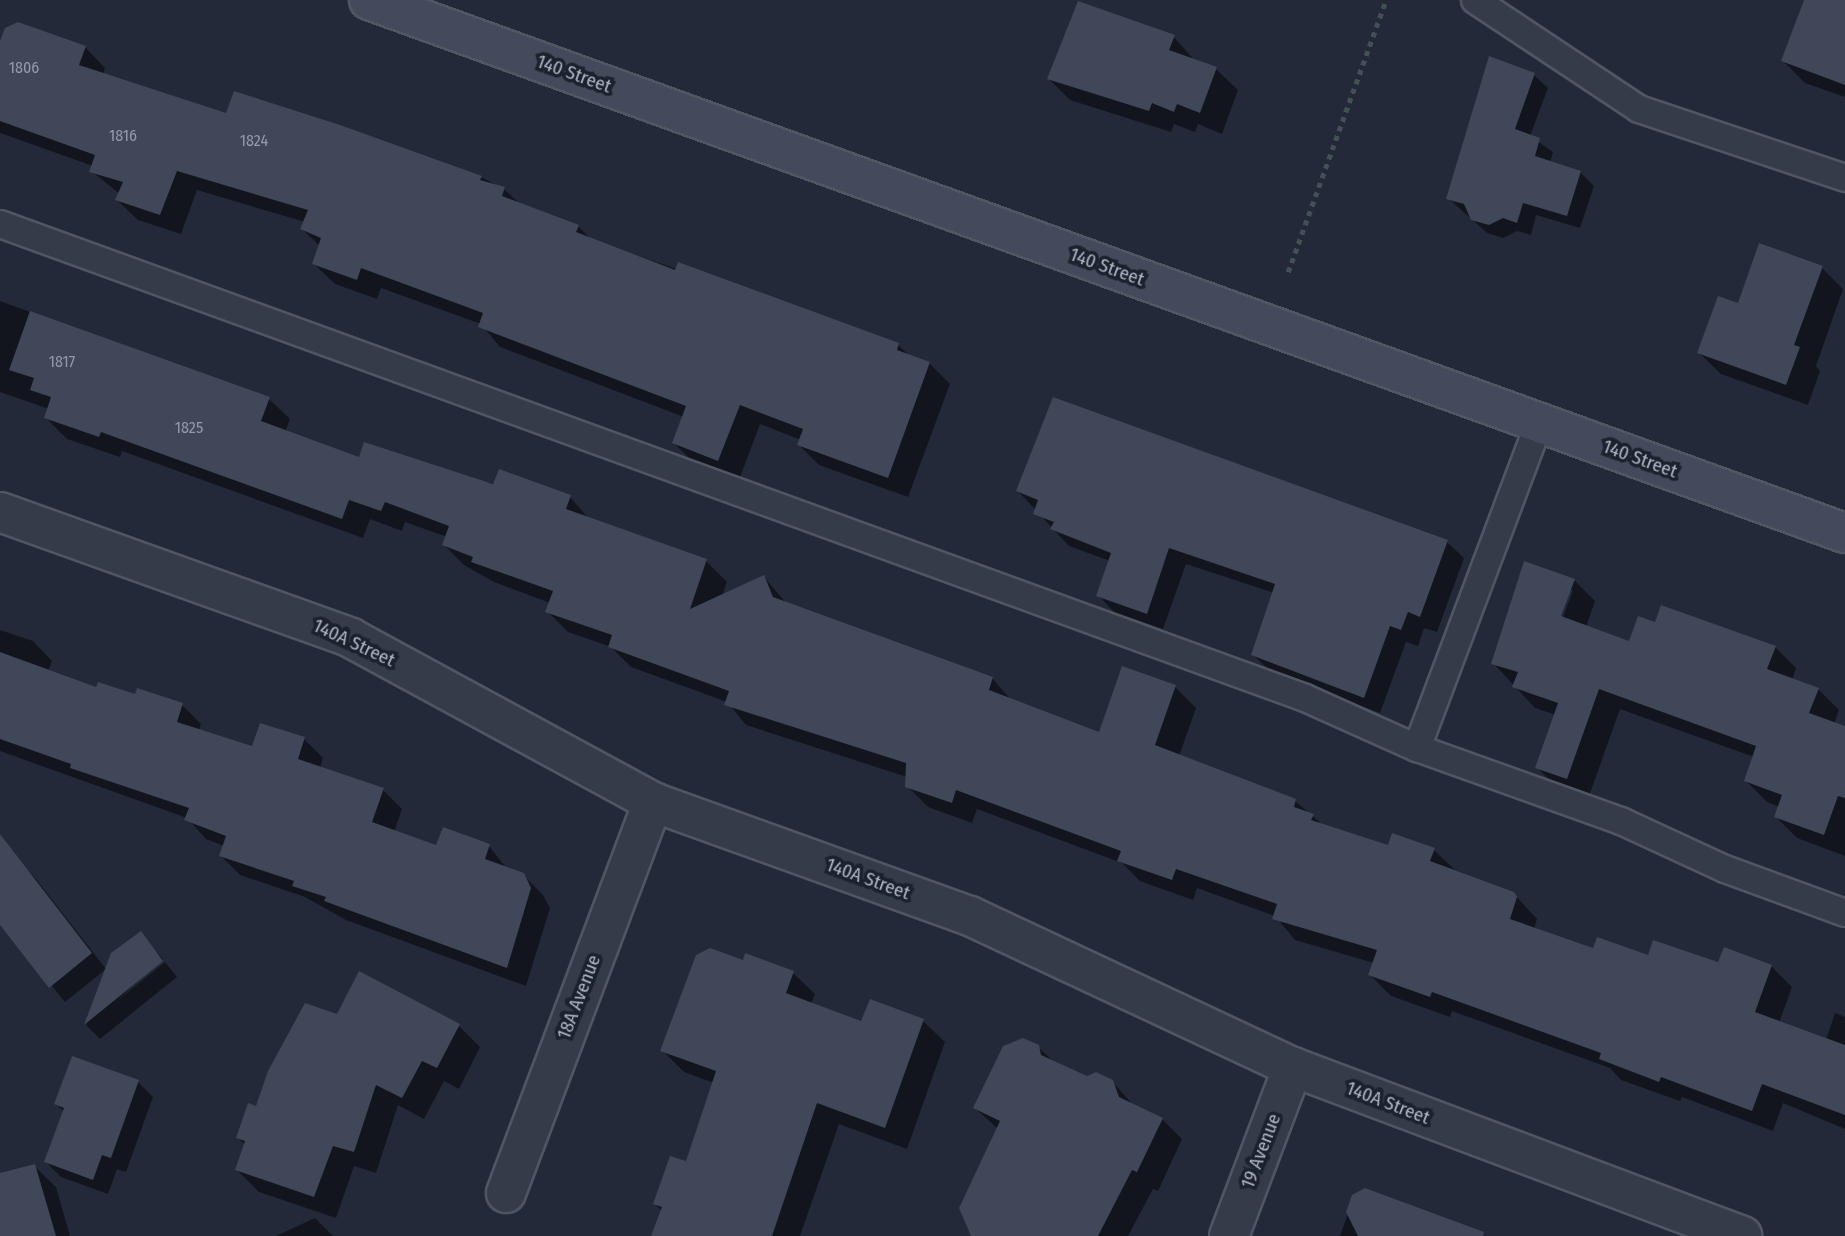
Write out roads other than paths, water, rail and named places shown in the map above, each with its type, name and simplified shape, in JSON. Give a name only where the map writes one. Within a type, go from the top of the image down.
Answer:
[{"type":"main road","name":"140 Street","points":[[379,2],[1845,533]]},
{"type":"street","name":"140A Street","points":[[0,512],[351,638],[653,802],[970,916],[1293,1067],[1742,1236]]},
{"type":"street","name":"18A Avenue","points":[[506,1194],[653,802]]},
{"type":"street","name":"19 Avenue","points":[[1229,1236],[1293,1067]]},
{"type":"lane","points":[[1475,0],[1639,109],[1845,178]]},
{"type":"lane","points":[[0,224],[1305,698],[1417,748],[1621,821],[1725,869],[1845,913]]},
{"type":"lane","points":[[1417,748],[1539,423]]}]
